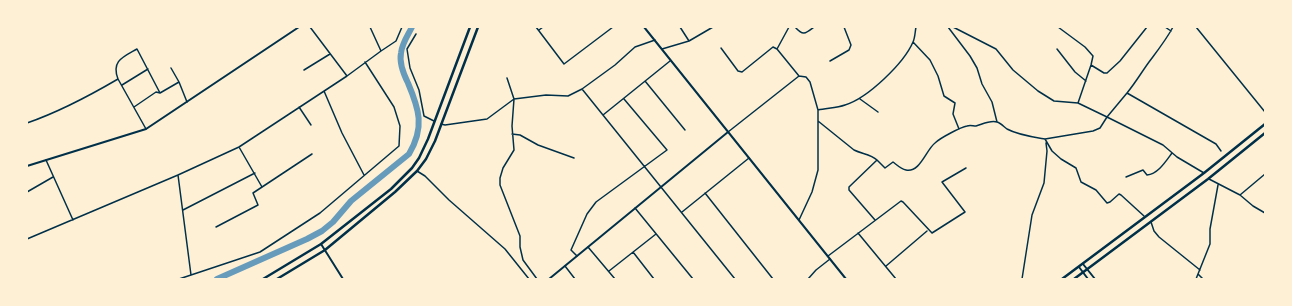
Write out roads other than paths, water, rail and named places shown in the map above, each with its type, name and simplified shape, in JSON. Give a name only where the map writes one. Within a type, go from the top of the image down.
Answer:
[{"type":"main road","points":[[263,279],[321,244],[385,194],[412,168],[419,158],[470,27]]},
{"type":"main road","points":[[277,279],[325,250],[372,212],[417,171],[426,159],[441,124],[478,27]]},
{"type":"main road","points":[[1062,279],[1204,174],[1265,124]]},
{"type":"main road","points":[[1074,279],[1208,179],[1265,133]]},
{"type":"street","points":[[27,166],[146,129],[299,27]]},
{"type":"street","points":[[310,27],[347,76]]},
{"type":"street","points":[[370,27],[381,51]]},
{"type":"street","points":[[27,239],[178,175],[239,147],[347,76],[396,40],[402,27]]},
{"type":"street","points":[[536,27],[564,64],[613,27]]},
{"type":"street","points":[[539,30],[543,27]]},
{"type":"street","points":[[644,27],[846,279]]},
{"type":"street","points":[[680,27],[689,41]]},
{"type":"street","points":[[662,49],[689,41],[712,27]]},
{"type":"street","points":[[777,49],[789,27]]},
{"type":"street","points":[[795,27],[803,33],[814,27]]},
{"type":"street","points":[[830,61],[851,48],[844,27]]},
{"type":"street","points":[[818,110],[845,105],[860,98],[870,91],[900,63],[913,42],[916,27]]},
{"type":"street","points":[[948,27],[978,68],[982,84],[992,102],[997,122]]},
{"type":"street","points":[[953,27],[996,49],[1013,70],[1038,91],[1054,101],[1078,103],[1107,117],[1162,145],[1204,174]]},
{"type":"street","points":[[1058,27],[1090,51],[1093,56],[1078,103]]},
{"type":"street","points":[[1091,66],[1104,73],[1107,73],[1120,61],[1146,28],[1142,27]]},
{"type":"street","points":[[1165,27],[1171,31]]},
{"type":"street","points":[[818,121],[854,150],[861,154],[874,156],[885,168],[893,162],[901,169],[906,171],[915,169],[920,164],[931,146],[936,141],[958,129],[967,126],[997,122],[1008,130],[1045,139],[1093,131],[1100,128],[1126,93],[1139,79],[1166,40],[1173,27]]},
{"type":"street","points":[[1196,27],[1265,112]]},
{"type":"street","points":[[416,34],[407,49],[410,68],[419,90],[424,116],[434,121]]},
{"type":"street","points":[[441,124],[446,125],[487,119],[514,99],[546,95],[568,96],[582,89],[616,65],[635,47],[654,40]]},
{"type":"street","points":[[913,42],[930,60],[938,76],[944,96],[955,103],[953,114],[958,129]]},
{"type":"street","points":[[721,48],[738,71],[742,72],[773,47],[777,49],[800,76],[806,77],[810,82],[818,110],[818,170],[812,192],[799,220]]},
{"type":"street","points":[[146,129],[115,72],[116,66],[122,57],[137,49],[160,93]]},
{"type":"street","points":[[1057,49],[1075,72],[1086,81]]},
{"type":"street","points":[[304,70],[330,54]]},
{"type":"street","points":[[603,115],[670,60]]},
{"type":"street","points":[[179,279],[260,252],[320,213],[400,146],[400,126],[394,107],[365,62]]},
{"type":"street","points":[[172,68],[187,102]]},
{"type":"street","points":[[122,86],[148,69]]},
{"type":"street","points":[[549,279],[728,132],[800,76]]},
{"type":"street","points":[[507,78],[514,99],[512,134],[514,140],[514,150],[503,168],[500,178],[500,186],[520,236],[520,247],[523,260],[537,279]]},
{"type":"street","points":[[27,124],[86,97],[118,79]]},
{"type":"street","points":[[646,81],[685,130]]},
{"type":"street","points":[[134,107],[156,92],[160,93],[179,82]]},
{"type":"street","points":[[582,89],[735,279]]},
{"type":"street","points":[[324,91],[342,133],[364,175]]},
{"type":"street","points":[[1126,93],[1210,140],[1216,144],[1221,151]]},
{"type":"street","points":[[860,98],[878,112]]},
{"type":"street","points":[[577,256],[571,250],[587,214],[596,202],[666,150],[624,99]]},
{"type":"street","points":[[299,107],[310,125]]},
{"type":"street","points":[[512,134],[520,135],[538,146],[574,158]]},
{"type":"street","points":[[1045,139],[1052,151],[1061,159],[1076,168],[1081,182],[1096,190],[1107,203],[1121,194],[1146,218]]},
{"type":"street","points":[[1022,279],[1032,215],[1044,182],[1047,151],[1045,139]]},
{"type":"street","points":[[239,147],[262,187]]},
{"type":"street","points":[[1126,177],[1143,170],[1147,175],[1150,175],[1163,165],[1172,153]]},
{"type":"street","points":[[216,227],[258,205],[253,193],[312,154]]},
{"type":"street","points":[[682,212],[749,158]]},
{"type":"street","points":[[46,160],[73,220]]},
{"type":"street","points":[[875,220],[849,190],[849,188],[877,160]]},
{"type":"street","points":[[808,279],[829,258],[858,233],[901,201],[927,230],[932,233],[965,212],[942,182],[966,168]]},
{"type":"street","points":[[417,171],[425,176],[449,200],[506,249],[529,279]]},
{"type":"street","points":[[183,210],[255,174]]},
{"type":"street","points":[[1240,195],[1265,174]]},
{"type":"street","points":[[178,175],[191,275]]},
{"type":"street","points":[[27,192],[53,177]]},
{"type":"street","points":[[1208,179],[1218,186],[1240,195],[1253,206],[1265,213]]},
{"type":"street","points":[[1196,279],[1210,244],[1210,229],[1218,186]]},
{"type":"street","points":[[705,193],[773,279]]},
{"type":"street","points":[[635,208],[693,279]]},
{"type":"street","points":[[1151,222],[1154,231],[1159,238],[1200,270]]},
{"type":"street","points":[[886,266],[927,230]]},
{"type":"street","points":[[858,233],[896,279]]},
{"type":"street","points":[[609,272],[656,234]]},
{"type":"street","points":[[321,244],[343,279]]},
{"type":"street","points":[[588,247],[615,279]]},
{"type":"street","points":[[633,252],[654,279]]},
{"type":"street","points":[[1083,264],[1095,279]]},
{"type":"street","points":[[565,266],[575,279]]},
{"type":"street","points":[[1078,267],[1088,279]]},
{"type":"street","points":[[1198,274],[1203,279]]},
{"type":"waterway","points":[[217,279],[322,231],[333,222],[351,201],[409,154],[417,135],[419,118],[412,92],[402,68],[401,57],[404,42],[412,27]]}]
